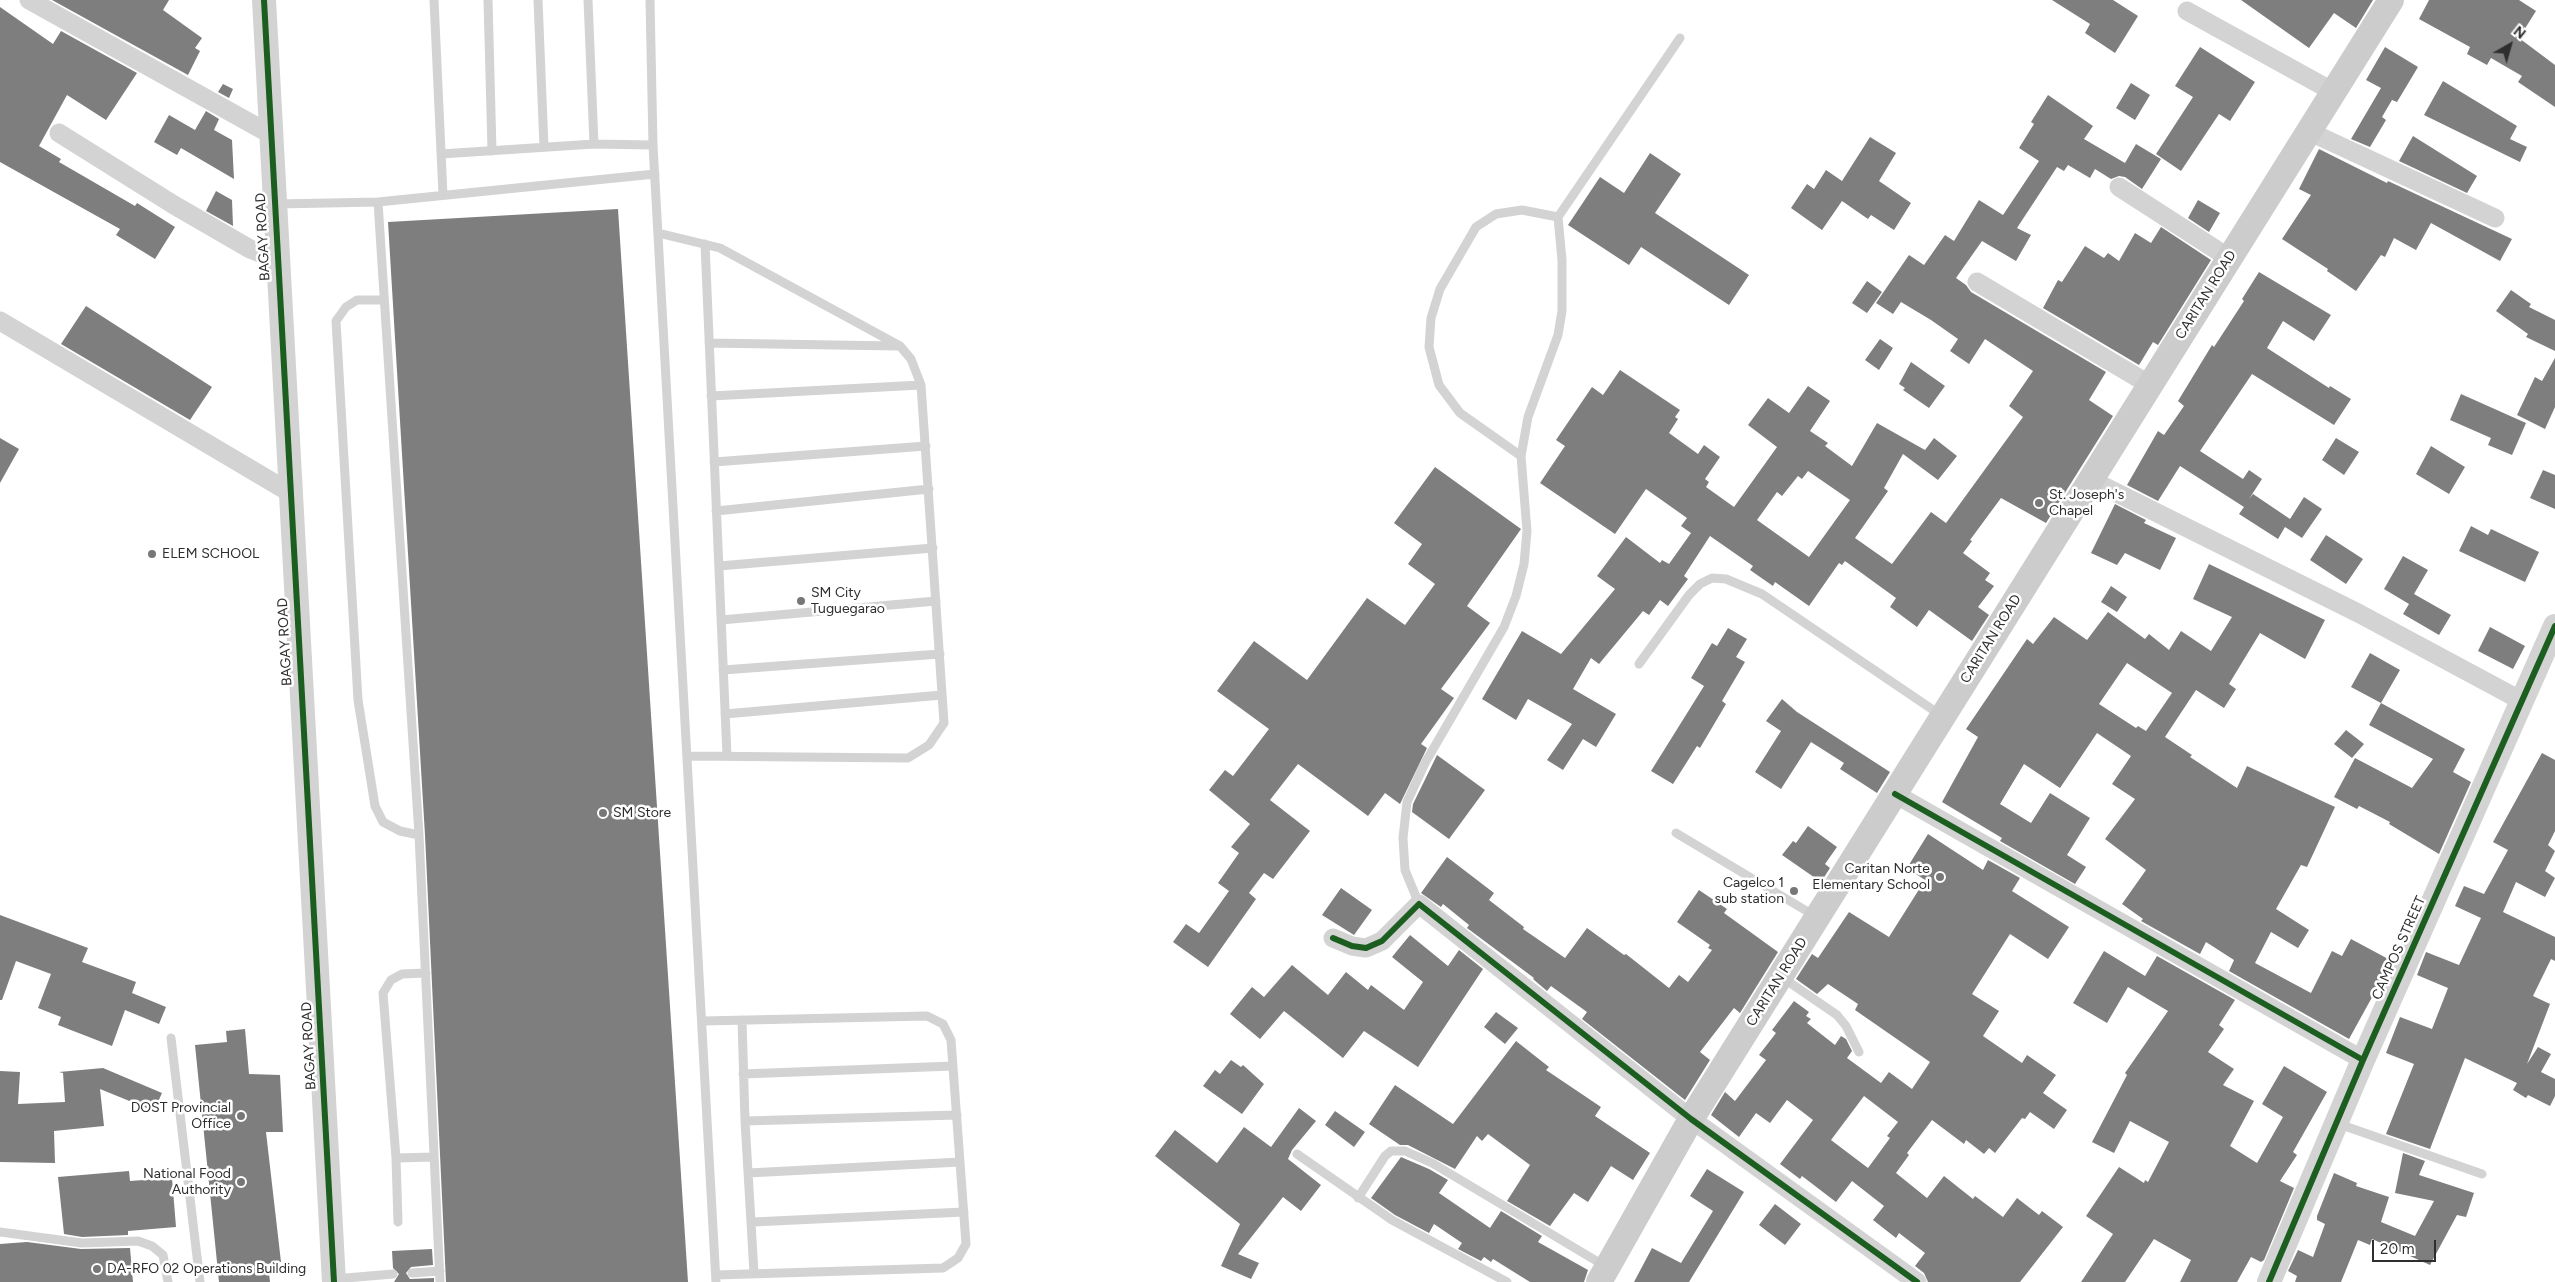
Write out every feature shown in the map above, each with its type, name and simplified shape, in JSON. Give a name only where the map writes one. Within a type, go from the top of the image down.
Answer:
[{"type":"main road","name":"CARITAN ROAD","points":[[1603,1275],[1691,1119],[2332,91],[2391,0]]},
{"type":"street","points":[[29,0],[270,134]]},
{"type":"street","name":"BAGAY ROAD","points":[[264,0],[289,492],[334,1280]]},
{"type":"street","points":[[2187,11],[2332,91]]},
{"type":"street","points":[[2308,131],[2495,218]]},
{"type":"street","points":[[60,133],[197,218],[250,249],[277,260]]},
{"type":"street","points":[[2119,187],[2229,258]]},
{"type":"street","points":[[1978,282],[2150,385]]},
{"type":"street","points":[[0,321],[289,492]]},
{"type":"street","points":[[2091,480],[2360,614],[2522,701]]},
{"type":"street","name":"CAMPOS STREET","points":[[2269,1282],[2363,1060],[2555,626]]},
{"type":"street","points":[[1895,794],[2363,1060]]},
{"type":"street","points":[[1333,938],[1352,946],[1366,948],[1382,941],[1419,904],[1691,1119],[1918,1282]]},
{"type":"lane","points":[[434,0],[443,195]]},
{"type":"lane","points":[[488,0],[492,152]]},
{"type":"lane","points":[[538,0],[544,147]]},
{"type":"lane","points":[[588,0],[594,144]]},
{"type":"lane","points":[[650,0],[653,145],[704,1021],[716,1278],[754,1273],[943,1268],[958,1258],[966,1244],[964,1212],[951,1040],[943,1024],[927,1016],[704,1021]]},
{"type":"lane","points":[[1419,904],[1405,870],[1403,838],[1407,802],[1425,763],[1504,627],[1516,596],[1524,564],[1526,531],[1521,456],[1528,417],[1558,335],[1562,311],[1562,260],[1558,217],[1680,38]]},
{"type":"lane","points":[[441,154],[594,144],[653,145]]},
{"type":"lane","points":[[274,204],[378,202],[655,174]]},
{"type":"lane","points":[[378,202],[419,834],[440,1282]]},
{"type":"lane","points":[[1521,456],[1460,413],[1439,385],[1429,347],[1431,318],[1440,289],[1476,227],[1496,214],[1522,210],[1558,217]]},
{"type":"lane","points":[[658,233],[720,248],[900,346],[911,358],[920,385],[926,446],[944,723],[929,745],[908,758],[688,756]]},
{"type":"lane","points":[[705,244],[727,756]]},
{"type":"lane","points":[[383,300],[357,300],[346,308],[336,321],[358,700],[374,806],[383,822],[400,831],[419,834]]},
{"type":"lane","points":[[709,343],[900,346]]},
{"type":"lane","points":[[711,396],[920,385]]},
{"type":"lane","points":[[714,462],[926,446]]},
{"type":"lane","points":[[716,511],[929,489]]},
{"type":"lane","points":[[719,566],[933,548]]},
{"type":"lane","points":[[1638,664],[1689,595],[1700,584],[1712,578],[1726,579],[1762,594],[1943,717]]},
{"type":"lane","points":[[721,620],[936,601]]},
{"type":"lane","points":[[723,670],[940,654]]},
{"type":"lane","points":[[725,714],[942,694]]},
{"type":"lane","points":[[1676,833],[1818,917]]},
{"type":"lane","points":[[398,1222],[396,1158],[383,993],[391,980],[402,974],[426,973]]},
{"type":"lane","points":[[1781,976],[1837,1015],[1846,1026],[1859,1052]]},
{"type":"lane","points":[[742,1020],[745,1121],[753,1222],[754,1273]]},
{"type":"lane","points":[[171,1038],[200,1282]]},
{"type":"lane","points":[[743,1074],[953,1066]]},
{"type":"lane","points":[[745,1121],[957,1115]]},
{"type":"lane","points":[[2336,1123],[2482,1174]]},
{"type":"lane","points":[[1358,1198],[1385,1156],[1391,1151],[1405,1151],[1432,1163],[1603,1275]]},
{"type":"lane","points":[[1297,1154],[1392,1220],[1507,1282]]},
{"type":"lane","points":[[396,1158],[434,1157]]},
{"type":"lane","points":[[748,1173],[960,1162]]},
{"type":"lane","points":[[753,1222],[964,1212]]},
{"type":"lane","points":[[0,1232],[82,1243],[138,1241],[152,1246],[163,1256],[168,1282]]},
{"type":"lane","points":[[412,1273],[440,1271]]},
{"type":"lane","points":[[334,1280],[394,1274]]},
{"type":"building","points":[[52,0],[169,0],[163,10],[202,38],[195,48],[200,51],[188,75]]},
{"type":"building","points":[[2052,0],[2113,0],[2138,16],[2115,53],[2085,33],[2090,24]]},
{"type":"building","points":[[2241,0],[2373,0],[2356,28],[2334,13],[2309,48]]},
{"type":"building","points":[[2429,0],[2519,0],[2536,11],[2519,38],[2555,65],[2555,107],[2518,82],[2522,76],[2491,58],[2487,65],[2467,54],[2470,47],[2419,19]]},
{"type":"building","points":[[0,7],[53,44],[61,31],[137,73],[106,120],[67,95],[39,146],[61,159],[59,162],[135,206],[137,203],[175,227],[155,259],[116,235],[120,229],[0,162]]},
{"type":"building","points":[[2200,47],[2255,82],[2230,121],[2219,114],[2181,171],[2156,154],[2193,97],[2175,86]]},
{"type":"building","points":[[2385,47],[2418,67],[2397,102],[2392,100],[2382,117],[2386,120],[2370,147],[2351,139],[2381,88],[2366,80]]},
{"type":"building","points":[[2443,81],[2517,126],[2510,139],[2527,147],[2520,162],[2424,115]]},
{"type":"building","points":[[2131,83],[2150,95],[2135,120],[2116,108]]},
{"type":"building","points":[[223,84],[233,89],[229,98],[218,92]]},
{"type":"building","points":[[2048,95],[2093,126],[2084,139],[2125,163],[2136,144],[2161,159],[2142,189],[2125,177],[2119,176],[2111,179],[2095,169],[2090,178],[2068,165],[2064,171],[2057,167],[2017,228],[2031,235],[2016,261],[1982,241],[1956,278],[1966,285],[1971,292],[2106,372],[2089,400],[2113,416],[2046,523],[2001,498],[1970,540],[1972,541],[1963,553],[1990,573],[1985,580],[1994,586],[1978,607],[1989,615],[1972,641],[1929,610],[1917,627],[1890,607],[1896,598],[1845,561],[1842,565],[1839,563],[1809,606],[1775,582],[1773,586],[1750,570],[1753,566],[1710,536],[1684,576],[1688,579],[1668,606],[1660,600],[1649,615],[1643,611],[1599,664],[1591,658],[1573,689],[1616,714],[1596,747],[1583,739],[1563,770],[1547,760],[1572,724],[1528,699],[1516,720],[1482,699],[1522,631],[1561,654],[1615,589],[1597,576],[1626,537],[1660,563],[1662,560],[1669,564],[1691,533],[1681,526],[1687,518],[1646,489],[1615,534],[1540,483],[1565,446],[1556,440],[1592,387],[1603,395],[1620,370],[1680,410],[1675,417],[1678,419],[1669,433],[1698,454],[1704,445],[1720,457],[1705,479],[1709,482],[1706,487],[1734,507],[1777,447],[1748,425],[1768,398],[1789,413],[1808,386],[1830,401],[1810,431],[1828,443],[1825,446],[1852,466],[1877,423],[1925,450],[1934,438],[1957,456],[1938,480],[1903,454],[1884,488],[1888,491],[1855,538],[1892,564],[1931,512],[1946,523],[2023,417],[2009,406],[2033,371],[1985,339],[1969,364],[1950,351],[1958,339],[1931,320],[1901,302],[1893,314],[1876,303],[1909,255],[1924,265],[1945,235],[1954,241],[1979,200],[2003,215],[2039,161],[2019,148],[2034,124],[2031,122]],"holes":[[[1808,471],[1850,500],[1809,557],[1757,520],[1777,492],[1782,496],[1798,476],[1802,479]]]},
{"type":"building","points":[[206,111],[219,119],[214,130],[232,140],[234,179],[181,148],[177,155],[154,142],[169,115],[195,130]]},
{"type":"building","points":[[2413,136],[2477,176],[2467,193],[2399,161]]},
{"type":"building","points":[[1870,137],[1896,153],[1879,181],[1911,203],[1894,230],[1871,215],[1868,219],[1842,201],[1822,230],[1791,208],[1807,184],[1814,189],[1826,170],[1842,181]]},
{"type":"building","points":[[2319,149],[2387,183],[2388,181],[2512,239],[2500,261],[2431,223],[2416,250],[2394,238],[2385,257],[2381,255],[2356,291],[2327,271],[2328,269],[2282,239],[2311,195],[2299,189]]},
{"type":"building","points":[[1650,153],[1681,174],[1655,213],[1749,275],[1729,305],[1641,247],[1629,265],[1568,225],[1600,177],[1624,193]]},
{"type":"building","points":[[216,191],[232,200],[233,226],[206,211]]},
{"type":"building","points":[[2198,200],[2220,213],[2209,232],[2188,218]]},
{"type":"building","points":[[618,209],[688,1282],[446,1282],[425,835],[388,222]]},
{"type":"building","points":[[2161,227],[2211,260],[2158,345],[2153,342],[2139,365],[2043,308],[2058,280],[2062,282],[2085,246],[2104,258],[2108,253],[2119,261],[2135,233],[2151,243]]},
{"type":"building","points":[[2259,272],[2331,315],[2314,341],[2283,321],[2267,348],[2329,388],[2330,386],[2351,399],[2334,425],[2252,374],[2200,451],[2243,479],[2249,470],[2262,479],[2249,499],[2253,494],[2290,519],[2304,497],[2322,509],[2302,538],[2285,527],[2278,539],[2239,514],[2244,507],[2180,466],[2158,501],[2127,485],[2158,431],[2164,435],[2184,406],[2178,401],[2212,345],[2214,347],[2244,301],[2242,299]]},
{"type":"building","points":[[1867,281],[1882,292],[1867,313],[1852,303]]},
{"type":"building","points":[[2511,290],[2531,304],[2529,307],[2555,320],[2555,351],[2526,337],[2528,334],[2496,311]]},
{"type":"building","points":[[86,306],[212,387],[190,420],[61,344]]},
{"type":"building","points":[[1880,339],[1893,348],[1879,370],[1865,360]]},
{"type":"building","points":[[2555,358],[2555,407],[2545,429],[2517,415],[2535,377],[2542,381]]},
{"type":"building","points":[[1911,362],[1945,386],[1929,408],[1903,390],[1905,388],[1899,384]]},
{"type":"building","points":[[2461,394],[2526,423],[2512,455],[2488,445],[2491,438],[2450,420]]},
{"type":"building","points":[[0,438],[19,449],[0,483]]},
{"type":"building","points":[[2336,438],[2359,452],[2344,475],[2322,460]]},
{"type":"building","points":[[2431,446],[2465,467],[2449,494],[2416,474]]},
{"type":"building","points":[[1435,467],[1521,529],[1467,606],[1490,623],[1441,689],[1454,698],[1421,744],[1427,748],[1400,804],[1385,793],[1368,816],[1298,764],[1270,800],[1310,831],[1273,879],[1264,873],[1249,893],[1256,899],[1208,967],[1173,942],[1186,924],[1199,933],[1229,891],[1218,883],[1239,853],[1231,847],[1250,824],[1209,790],[1225,770],[1233,776],[1269,729],[1217,691],[1254,641],[1307,680],[1367,598],[1405,625],[1435,584],[1408,564],[1422,544],[1394,523]]},
{"type":"building","points":[[2543,470],[2555,475],[2555,509],[2530,498]]},
{"type":"building","points":[[2115,504],[2146,520],[2144,523],[2176,538],[2160,570],[2125,553],[2117,565],[2091,553]]},
{"type":"building","points":[[2471,526],[2488,535],[2491,529],[2539,552],[2525,582],[2459,551]]},
{"type":"building","points":[[2326,535],[2363,559],[2346,584],[2310,560]]},
{"type":"building","points":[[2403,556],[2428,570],[2414,594],[2451,615],[2439,635],[2403,614],[2409,604],[2384,589]]},
{"type":"building","points":[[2209,564],[2325,620],[2305,659],[2260,633],[2229,684],[2236,689],[2224,708],[2196,690],[2165,737],[2192,755],[2190,757],[2237,788],[2247,766],[2335,807],[2307,867],[2301,865],[2276,909],[2309,930],[2298,948],[2271,932],[2255,963],[2311,993],[2332,951],[2342,956],[2351,939],[2392,961],[2349,1039],[2229,971],[2234,960],[2206,942],[2200,954],[2141,921],[2143,919],[2122,904],[2146,870],[2105,839],[2135,799],[2112,784],[2131,756],[2097,733],[2060,788],[2024,764],[2000,804],[2031,823],[2050,793],[2090,818],[2067,855],[2086,867],[2075,884],[2000,841],[2002,838],[1942,802],[1978,737],[1966,729],[2027,639],[2033,644],[2054,617],[2087,640],[2108,612],[2145,639],[2149,634],[2169,650],[2181,631],[2211,651],[2232,617],[2193,599]],"holes":[[[2127,663],[2172,693],[2146,731],[2138,726],[2136,728],[2099,704]]]},
{"type":"building","points":[[2111,586],[2127,597],[2117,612],[2101,602]]},
{"type":"building","points":[[2490,627],[2525,646],[2513,669],[2478,651]]},
{"type":"building","points":[[1728,628],[1747,639],[1736,657],[1745,662],[1722,701],[1726,704],[1700,748],[1697,746],[1673,784],[1651,771],[1704,686],[1691,678],[1712,643],[1717,646]]},
{"type":"building","points":[[2370,653],[2400,670],[2381,703],[2351,687]]},
{"type":"building","points":[[1782,699],[1797,712],[1890,772],[1877,793],[1840,769],[1844,763],[1811,742],[1781,789],[1755,772],[1781,731],[1766,721]]},
{"type":"building","points":[[2381,703],[2465,749],[2453,772],[2471,782],[2439,854],[2389,824],[2390,822],[2359,806],[2357,809],[2334,797],[2355,758],[2412,788],[2433,759],[2369,725]]},
{"type":"building","points":[[2346,730],[2364,744],[2352,758],[2334,744]]},
{"type":"building","points":[[2542,753],[2555,760],[2555,831],[2548,845],[2555,851],[2545,871],[2555,878],[2545,897],[2516,882],[2503,912],[2555,937],[2555,961],[2551,959],[2533,996],[2550,1004],[2527,1064],[2538,1047],[2551,1054],[2541,1072],[2555,1079],[2555,1096],[2550,1106],[2528,1095],[2526,1098],[2513,1090],[2517,1083],[2465,1058],[2430,1149],[2386,1134],[2414,1064],[2386,1053],[2400,1017],[2432,1029],[2448,988],[2417,975],[2426,952],[2459,965],[2481,918],[2455,906],[2464,886],[2484,894],[2508,850],[2493,842]]},
{"type":"building","points":[[1437,755],[1485,790],[1449,839],[1412,812],[1413,804]]},
{"type":"building","points":[[1808,826],[1837,847],[1825,864],[1830,868],[1821,882],[1782,855],[1793,841],[1796,843]]},
{"type":"building","points":[[1928,834],[1983,870],[1988,860],[2020,878],[2012,891],[2069,927],[2048,959],[2010,934],[1972,994],[1999,1011],[1983,1036],[2022,1063],[2027,1055],[2056,1075],[2043,1093],[2067,1110],[2054,1129],[2030,1112],[2025,1119],[2022,1118],[1995,1153],[1989,1148],[1984,1154],[1966,1140],[1964,1144],[1932,1120],[1907,1153],[1909,1155],[1896,1173],[1927,1198],[1944,1176],[1973,1199],[1975,1196],[2003,1217],[2017,1198],[2039,1215],[2042,1211],[2063,1227],[2020,1282],[1928,1282],[1924,1273],[1915,1266],[1925,1253],[1899,1233],[1896,1238],[1873,1220],[1884,1206],[1852,1181],[1836,1202],[1802,1176],[1800,1179],[1780,1164],[1813,1120],[1787,1100],[1770,1123],[1756,1113],[1739,1137],[1711,1115],[1725,1092],[1735,1101],[1766,1060],[1759,1055],[1776,1033],[1772,1030],[1794,1001],[1809,1012],[1806,1016],[1811,1019],[1807,1023],[1835,1045],[1841,1036],[1846,1039],[1852,1051],[1847,1058],[1881,1083],[1889,1072],[1912,1089],[1930,1062],[1855,1010],[1858,1004],[1828,984],[1817,994],[1796,979],[1812,954],[1818,958],[1849,912],[1889,937],[1925,880],[1907,868]],"holes":[[[1864,1096],[1898,1122],[1887,1136],[1890,1138],[1868,1168],[1831,1140]]]},
{"type":"building","points":[[1447,857],[1494,893],[1489,900],[1524,927],[1523,929],[1565,958],[1587,928],[1624,955],[1626,954],[1669,988],[1679,975],[1688,982],[1712,950],[1708,948],[1710,945],[1677,922],[1699,890],[1727,909],[1724,913],[1778,952],[1740,1013],[1734,1008],[1700,1052],[1710,1060],[1685,1100],[1582,1019],[1587,1012],[1551,986],[1547,991],[1534,978],[1467,928],[1469,925],[1443,904],[1441,907],[1421,893]]},
{"type":"building","points":[[1341,888],[1372,910],[1354,935],[1322,915]]},
{"type":"building","points":[[0,915],[88,948],[82,962],[136,982],[132,993],[166,1007],[159,1024],[125,1010],[112,1046],[58,1025],[61,1017],[38,1008],[51,974],[16,961],[2,1000],[0,1000]]},
{"type":"building","points":[[1410,935],[1448,966],[1459,950],[1483,969],[1418,1067],[1364,1031],[1343,1058],[1284,1011],[1260,1039],[1230,1014],[1252,987],[1264,997],[1292,965],[1328,995],[1346,972],[1368,990],[1371,985],[1404,1010],[1423,982],[1392,957]]},
{"type":"building","points":[[2104,951],[2145,976],[2157,956],[2235,1000],[2219,1025],[2224,1029],[2208,1052],[2234,1069],[2223,1085],[2254,1101],[2230,1146],[2257,1163],[2283,1117],[2262,1104],[2284,1066],[2327,1092],[2293,1152],[2297,1155],[2280,1181],[2294,1188],[2264,1260],[2261,1262],[2251,1257],[2237,1282],[2180,1282],[2191,1260],[2154,1239],[2125,1282],[2081,1282],[2113,1234],[2086,1216],[2119,1167],[2144,1183],[2145,1180],[2148,1182],[2169,1142],[2130,1121],[2114,1153],[2092,1142],[2127,1075],[2125,1073],[2168,1011],[2128,987],[2107,1023],[2073,1003]]},
{"type":"building","points":[[1496,1012],[1518,1028],[1505,1044],[1484,1027]]},
{"type":"building","points":[[245,1029],[249,1074],[280,1075],[283,1132],[266,1132],[281,1262],[268,1264],[270,1282],[219,1282],[195,1045],[227,1042],[226,1031]]},
{"type":"building","points":[[1516,1041],[1549,1067],[1546,1070],[1601,1107],[1595,1116],[1650,1153],[1633,1180],[1611,1166],[1588,1202],[1574,1193],[1550,1226],[1507,1201],[1530,1165],[1488,1134],[1482,1141],[1477,1136],[1455,1169],[1408,1145],[1400,1145],[1369,1124],[1395,1085],[1453,1124]]},
{"type":"building","points":[[1231,1060],[1241,1067],[1243,1065],[1264,1084],[1242,1114],[1203,1086],[1215,1070],[1220,1074]]},
{"type":"building","points":[[103,1068],[162,1093],[154,1111],[100,1089],[104,1126],[54,1131],[55,1163],[0,1162],[0,1071],[20,1072],[18,1104],[65,1102],[63,1073],[59,1072]]},
{"type":"building","points":[[1299,1108],[1316,1121],[1292,1150],[1288,1159],[1321,1185],[1301,1211],[1283,1197],[1238,1254],[1259,1263],[1251,1279],[1221,1266],[1240,1224],[1155,1156],[1175,1130],[1217,1163],[1244,1127],[1271,1147]]},
{"type":"building","points":[[1335,1111],[1365,1132],[1354,1147],[1325,1125]]},
{"type":"building","points":[[2403,1153],[2425,1161],[2419,1175],[2474,1193],[2466,1217],[2457,1215],[2430,1265],[2372,1239],[2370,1245],[2358,1240],[2341,1282],[2295,1282],[2297,1276],[2288,1271],[2298,1250],[2313,1257],[2325,1224],[2317,1220],[2317,1216],[2334,1173],[2357,1183],[2356,1186],[2389,1197],[2381,1222],[2415,1236],[2434,1201],[2395,1193]]},
{"type":"building","points":[[1401,1157],[1429,1169],[1448,1180],[1439,1193],[1490,1228],[1501,1211],[1542,1236],[1538,1242],[1588,1270],[1584,1282],[1530,1282],[1493,1259],[1491,1262],[1484,1257],[1481,1261],[1458,1249],[1462,1243],[1434,1224],[1429,1233],[1395,1215],[1371,1198]]},
{"type":"building","points":[[1707,1169],[1744,1192],[1689,1282],[1634,1282],[1652,1248],[1681,1263],[1713,1211],[1690,1196]]},
{"type":"building","points":[[129,1171],[130,1181],[172,1178],[176,1227],[128,1231],[128,1235],[82,1237],[64,1234],[58,1177]]},
{"type":"building","points":[[1775,1204],[1801,1224],[1785,1245],[1759,1225]]},
{"type":"building","points":[[27,1242],[81,1249],[130,1248],[133,1282],[0,1282],[0,1244]]},
{"type":"building","points":[[432,1249],[433,1265],[411,1267],[406,1273],[410,1279],[434,1278],[434,1282],[394,1282],[399,1274],[393,1268],[392,1251]]},
{"type":"cycle path","points":[[264,0],[334,1282]]},
{"type":"cycle path","points":[[2269,1282],[2363,1060],[2555,626]]},
{"type":"cycle path","points":[[1895,794],[2363,1060]]},
{"type":"cycle path","points":[[1333,938],[1352,946],[1366,948],[1382,941],[1419,904],[1691,1119],[1917,1282]]},
{"type":"place","name":"St. Joseph's Chapel","points":[[2039,503]]},
{"type":"place","name":"ELEM SCHOOL","points":[[152,554]]},
{"type":"place","name":"SM City Tuguegarao","points":[[801,601]]},
{"type":"place","name":"SM Store","points":[[603,813]]},
{"type":"place","name":"Caritan Norte Elementary School","points":[[1940,877]]},
{"type":"place","name":"Cagelco 1 sub station","points":[[1794,891]]},
{"type":"place","name":"DOST Provincial Office","points":[[241,1116]]},
{"type":"place","name":"National Food Authority","points":[[241,1182]]},
{"type":"place","name":"DA-RFO 02 Operations Building","points":[[97,1269]]}]
